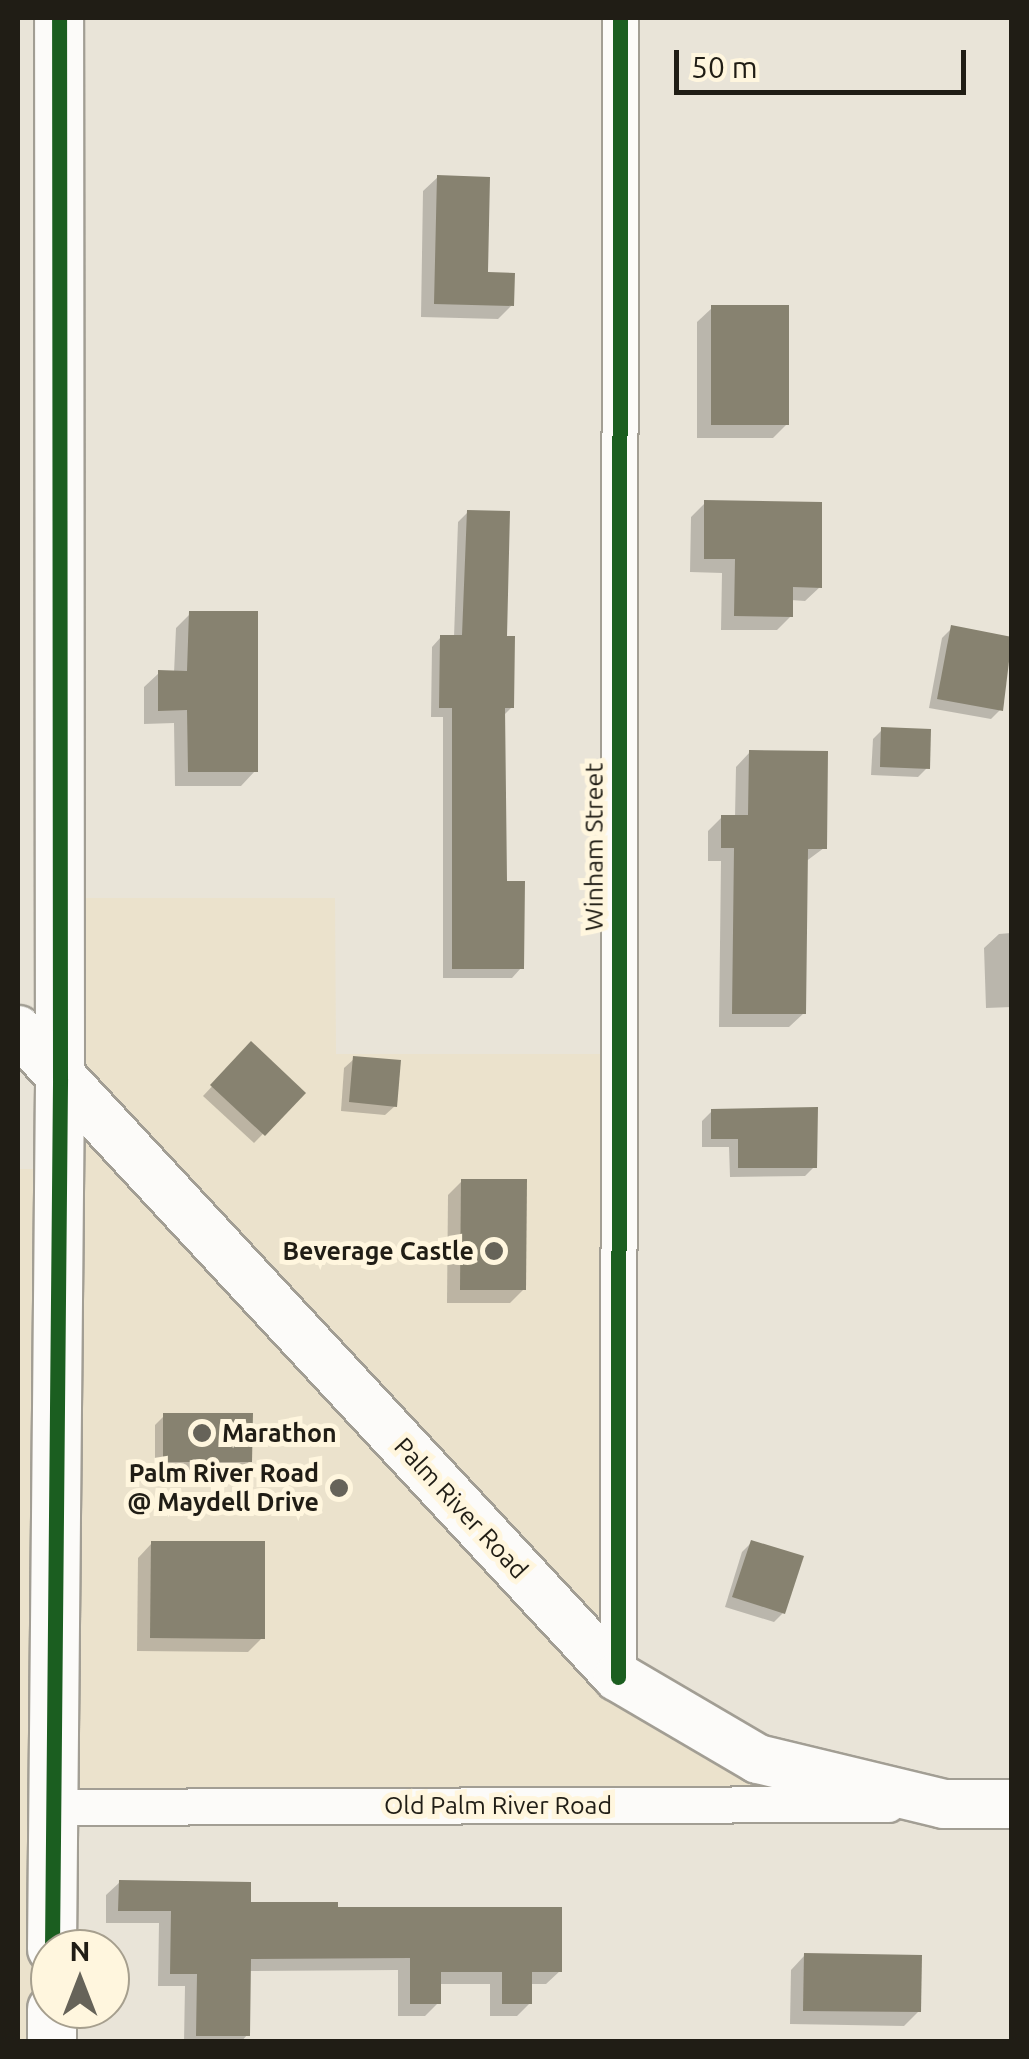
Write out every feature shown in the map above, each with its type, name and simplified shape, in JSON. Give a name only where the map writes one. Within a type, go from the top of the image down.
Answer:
[{"type":"street","points":[[52,1929],[60,1078],[60,18]]},
{"type":"street","name":"Winham Street","points":[[618,1677],[620,18]]},
{"type":"street","name":"Palm River Road","points":[[18,1030],[618,1677],[758,1759],[944,1804],[1012,1804]]},
{"type":"street","name":"Old Palm River Road","points":[[52,1807],[944,1804]]},
{"type":"shaded area","points":[[64,898],[335,898],[336,1054],[617,1054],[612,1664],[64,1074]]},
{"type":"shaded area","points":[[64,1099],[592,1659],[824,1786],[54,1806]]},
{"type":"shaded area","points":[[18,1169],[52,1169],[50,1929],[30,1929],[30,2029],[50,2029],[50,2041],[18,2042]]},
{"type":"building","points":[[437,175],[490,177],[488,272],[515,273],[514,306],[434,304]]},
{"type":"building","points":[[711,305],[789,305],[789,425],[711,425]]},
{"type":"building","points":[[704,500],[822,502],[822,588],[793,587],[793,617],[734,616],[735,559],[704,559]]},
{"type":"building","points":[[467,510],[510,511],[507,636],[515,636],[514,708],[505,708],[507,881],[525,881],[524,969],[452,969],[452,708],[439,708],[440,635],[462,635]]},
{"type":"building","points":[[189,611],[258,611],[258,772],[188,772],[187,710],[158,711],[158,670],[187,671]]},
{"type":"building","points":[[951,625],[1012,637],[1003,711],[937,699]]},
{"type":"building","points":[[881,727],[931,729],[930,769],[880,767]]},
{"type":"building","points":[[749,750],[828,751],[827,849],[808,849],[806,1014],[732,1014],[734,848],[721,848],[721,815],[748,815]]},
{"type":"building","points":[[251,1041],[306,1093],[265,1136],[210,1085]]},
{"type":"building","points":[[353,1056],[401,1060],[397,1107],[349,1102]]},
{"type":"building","points":[[818,1107],[817,1168],[738,1168],[738,1139],[711,1139],[711,1109]]},
{"type":"building","points":[[461,1179],[527,1179],[526,1290],[460,1290]]},
{"type":"building","points":[[163,1413],[253,1413],[252,1462],[163,1462]]},
{"type":"building","points":[[751,1540],[804,1556],[785,1614],[732,1597]]},
{"type":"building","points":[[151,1541],[265,1541],[265,1639],[150,1638]]},
{"type":"building","points":[[119,1880],[251,1882],[251,1902],[338,1902],[338,1907],[562,1907],[562,1972],[532,1972],[532,2004],[502,2004],[502,1972],[441,1972],[441,2004],[410,2004],[410,1958],[251,1959],[250,2036],[196,2036],[197,1974],[170,1974],[171,1911],[118,1911]]},
{"type":"building","points":[[804,1953],[922,1955],[921,2012],[803,2011]]},
{"type":"cycle path","points":[[52,1929],[60,1078],[59,18]]},
{"type":"cycle path","points":[[618,1677],[620,18]]},
{"type":"place","name":"Beverage Castle","points":[[494,1251]]},
{"type":"place","name":"Marathon","points":[[202,1433]]},
{"type":"place","name":"Palm River Road @ Maydell Drive","points":[[339,1488]]}]
